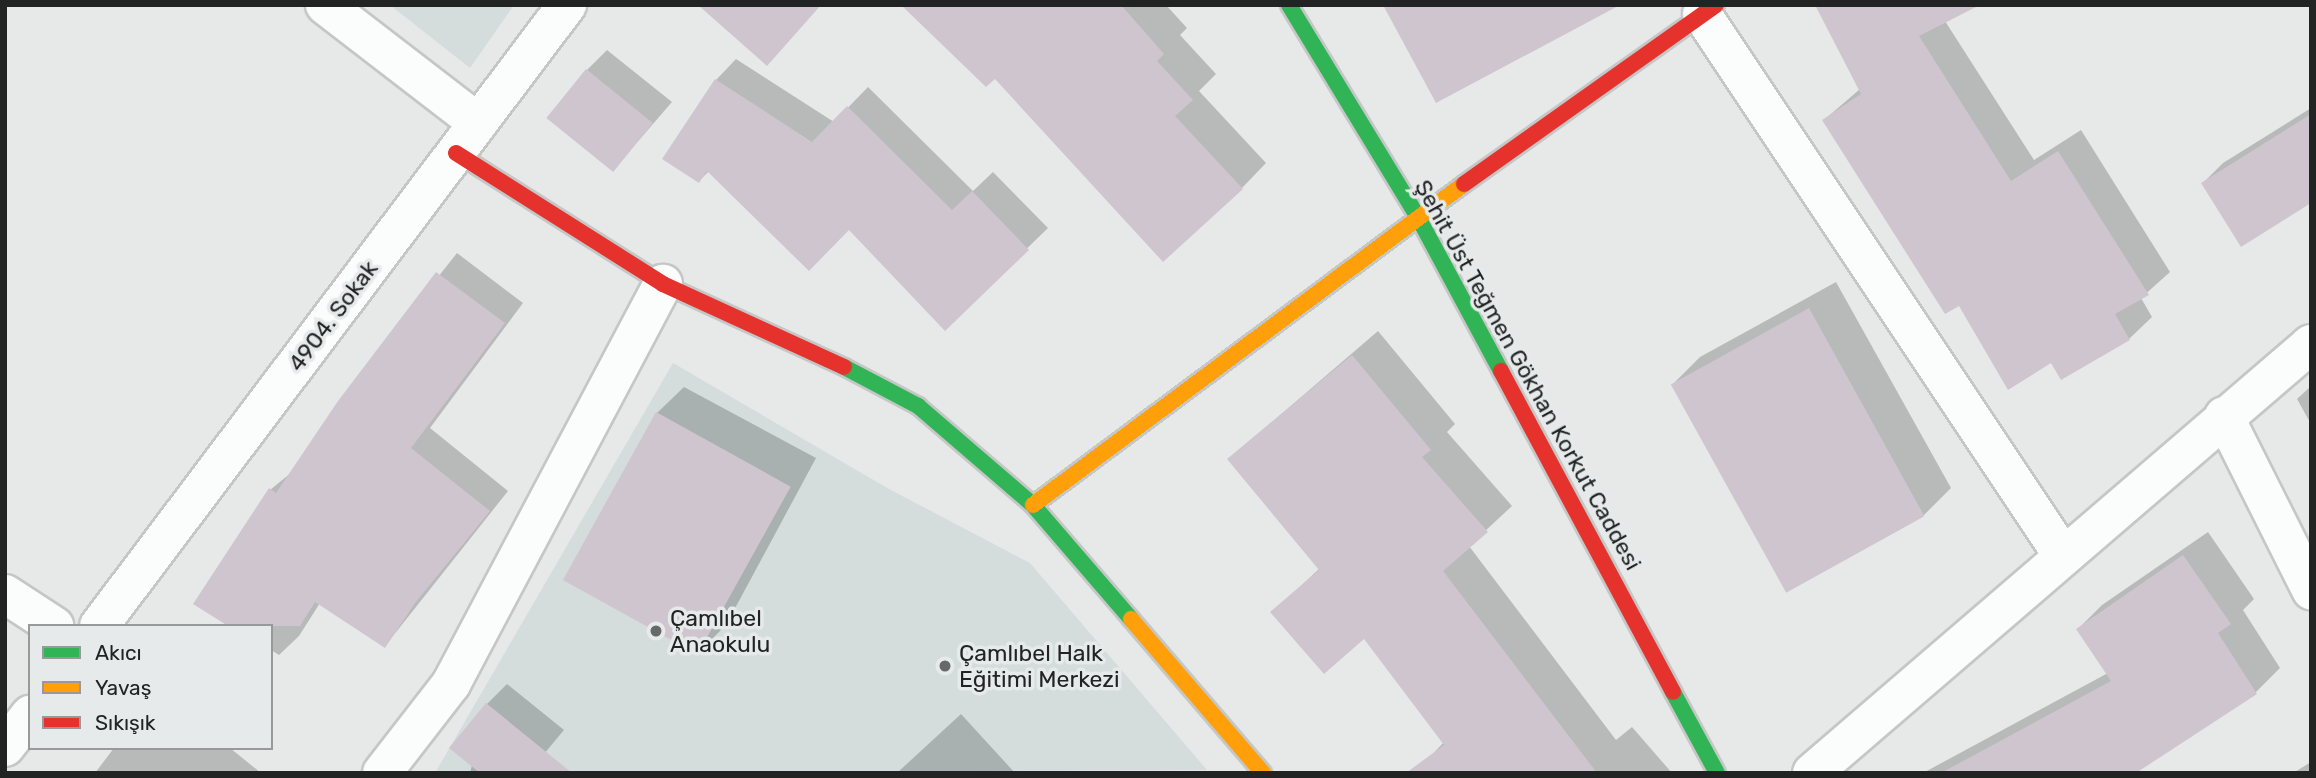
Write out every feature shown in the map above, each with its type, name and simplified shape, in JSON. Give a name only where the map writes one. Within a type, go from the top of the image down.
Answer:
[{"type":"street","points":[[325,5],[467,138],[663,284],[797,343],[919,406],[1033,505],[1263,773]]},
{"type":"street","name":"4904. Sokak","points":[[101,624],[567,5]]},
{"type":"street","name":"Şehit Üst Teğmen Gökhan Korkut Caddesi","points":[[1289,5],[1418,216],[1717,773]]},
{"type":"street","points":[[1033,505],[1418,216],[1709,10],[2063,556]]},
{"type":"street","points":[[383,773],[452,684],[663,284]]},
{"type":"street","points":[[1812,773],[2224,416],[2311,344]]},
{"type":"street","points":[[2224,416],[2311,590]]},
{"type":"street","points":[[5,594],[51,624]]},
{"type":"street","points":[[5,747],[28,718]]},
{"type":"shaded area","points":[[390,5],[514,5],[470,68]]},
{"type":"shaded area","points":[[673,363],[889,489],[1030,563],[1207,770],[435,773]]},
{"type":"building","points":[[698,5],[821,5],[767,66]]},
{"type":"building","points":[[901,5],[1121,5],[1164,54],[1157,61],[1193,100],[1175,116],[1243,189],[1163,262],[995,79],[986,87]]},
{"type":"building","points":[[1383,5],[1620,5],[1436,103]]},
{"type":"building","points":[[1815,5],[1980,5],[1919,36],[2011,181],[2058,151],[2149,295],[2115,314],[2130,340],[2061,380],[2051,363],[2008,390],[1959,306],[1945,314],[1822,120],[1861,94]]},
{"type":"building","points":[[586,69],[653,123],[613,172],[546,118]]},
{"type":"building","points":[[715,79],[812,142],[847,106],[952,210],[972,191],[1029,250],[945,331],[849,230],[809,271],[707,171],[699,183],[662,159]]},
{"type":"building","points":[[2311,114],[2311,203],[2241,247],[2201,183]]},
{"type":"building","points":[[436,272],[505,323],[411,448],[490,511],[415,603],[385,648],[315,602],[300,626],[225,624],[193,604],[269,488],[276,493],[338,401]]},
{"type":"building","points":[[1809,308],[1924,516],[1786,593],[1671,385]]},
{"type":"building","points":[[1352,355],[1431,450],[1422,457],[1488,532],[1443,571],[1597,773],[1406,773],[1444,745],[1364,639],[1324,674],[1270,612],[1319,570],[1227,459]]},
{"type":"building","points":[[656,412],[791,487],[698,655],[563,580]]},
{"type":"building","points":[[2183,555],[2231,624],[2218,633],[2257,694],[2136,773],[1941,773],[2111,681],[2076,629]]},
{"type":"building","points":[[486,703],[572,773],[480,773],[449,748]]},
{"type":"traffic: fast","points":[[1289,5],[1418,217],[1501,371]]},
{"type":"traffic: fast","points":[[844,367],[918,406],[1033,505],[1131,619]]},
{"type":"traffic: fast","points":[[1673,692],[1717,773]]},
{"type":"traffic: slow","points":[[1033,505],[1464,184]]},
{"type":"traffic: slow","points":[[1131,619],[1263,773]]},
{"type":"traffic: jam","points":[[1464,184],[1716,5]]},
{"type":"traffic: jam","points":[[456,153],[663,284],[844,367]]},
{"type":"traffic: jam","points":[[1501,371],[1673,692]]},
{"type":"place","name":"Çamlıbel Anaokulu","points":[[656,631]]},
{"type":"place","name":"Çamlıbel Halk Eğitimi Merkezi","points":[[945,666]]}]
